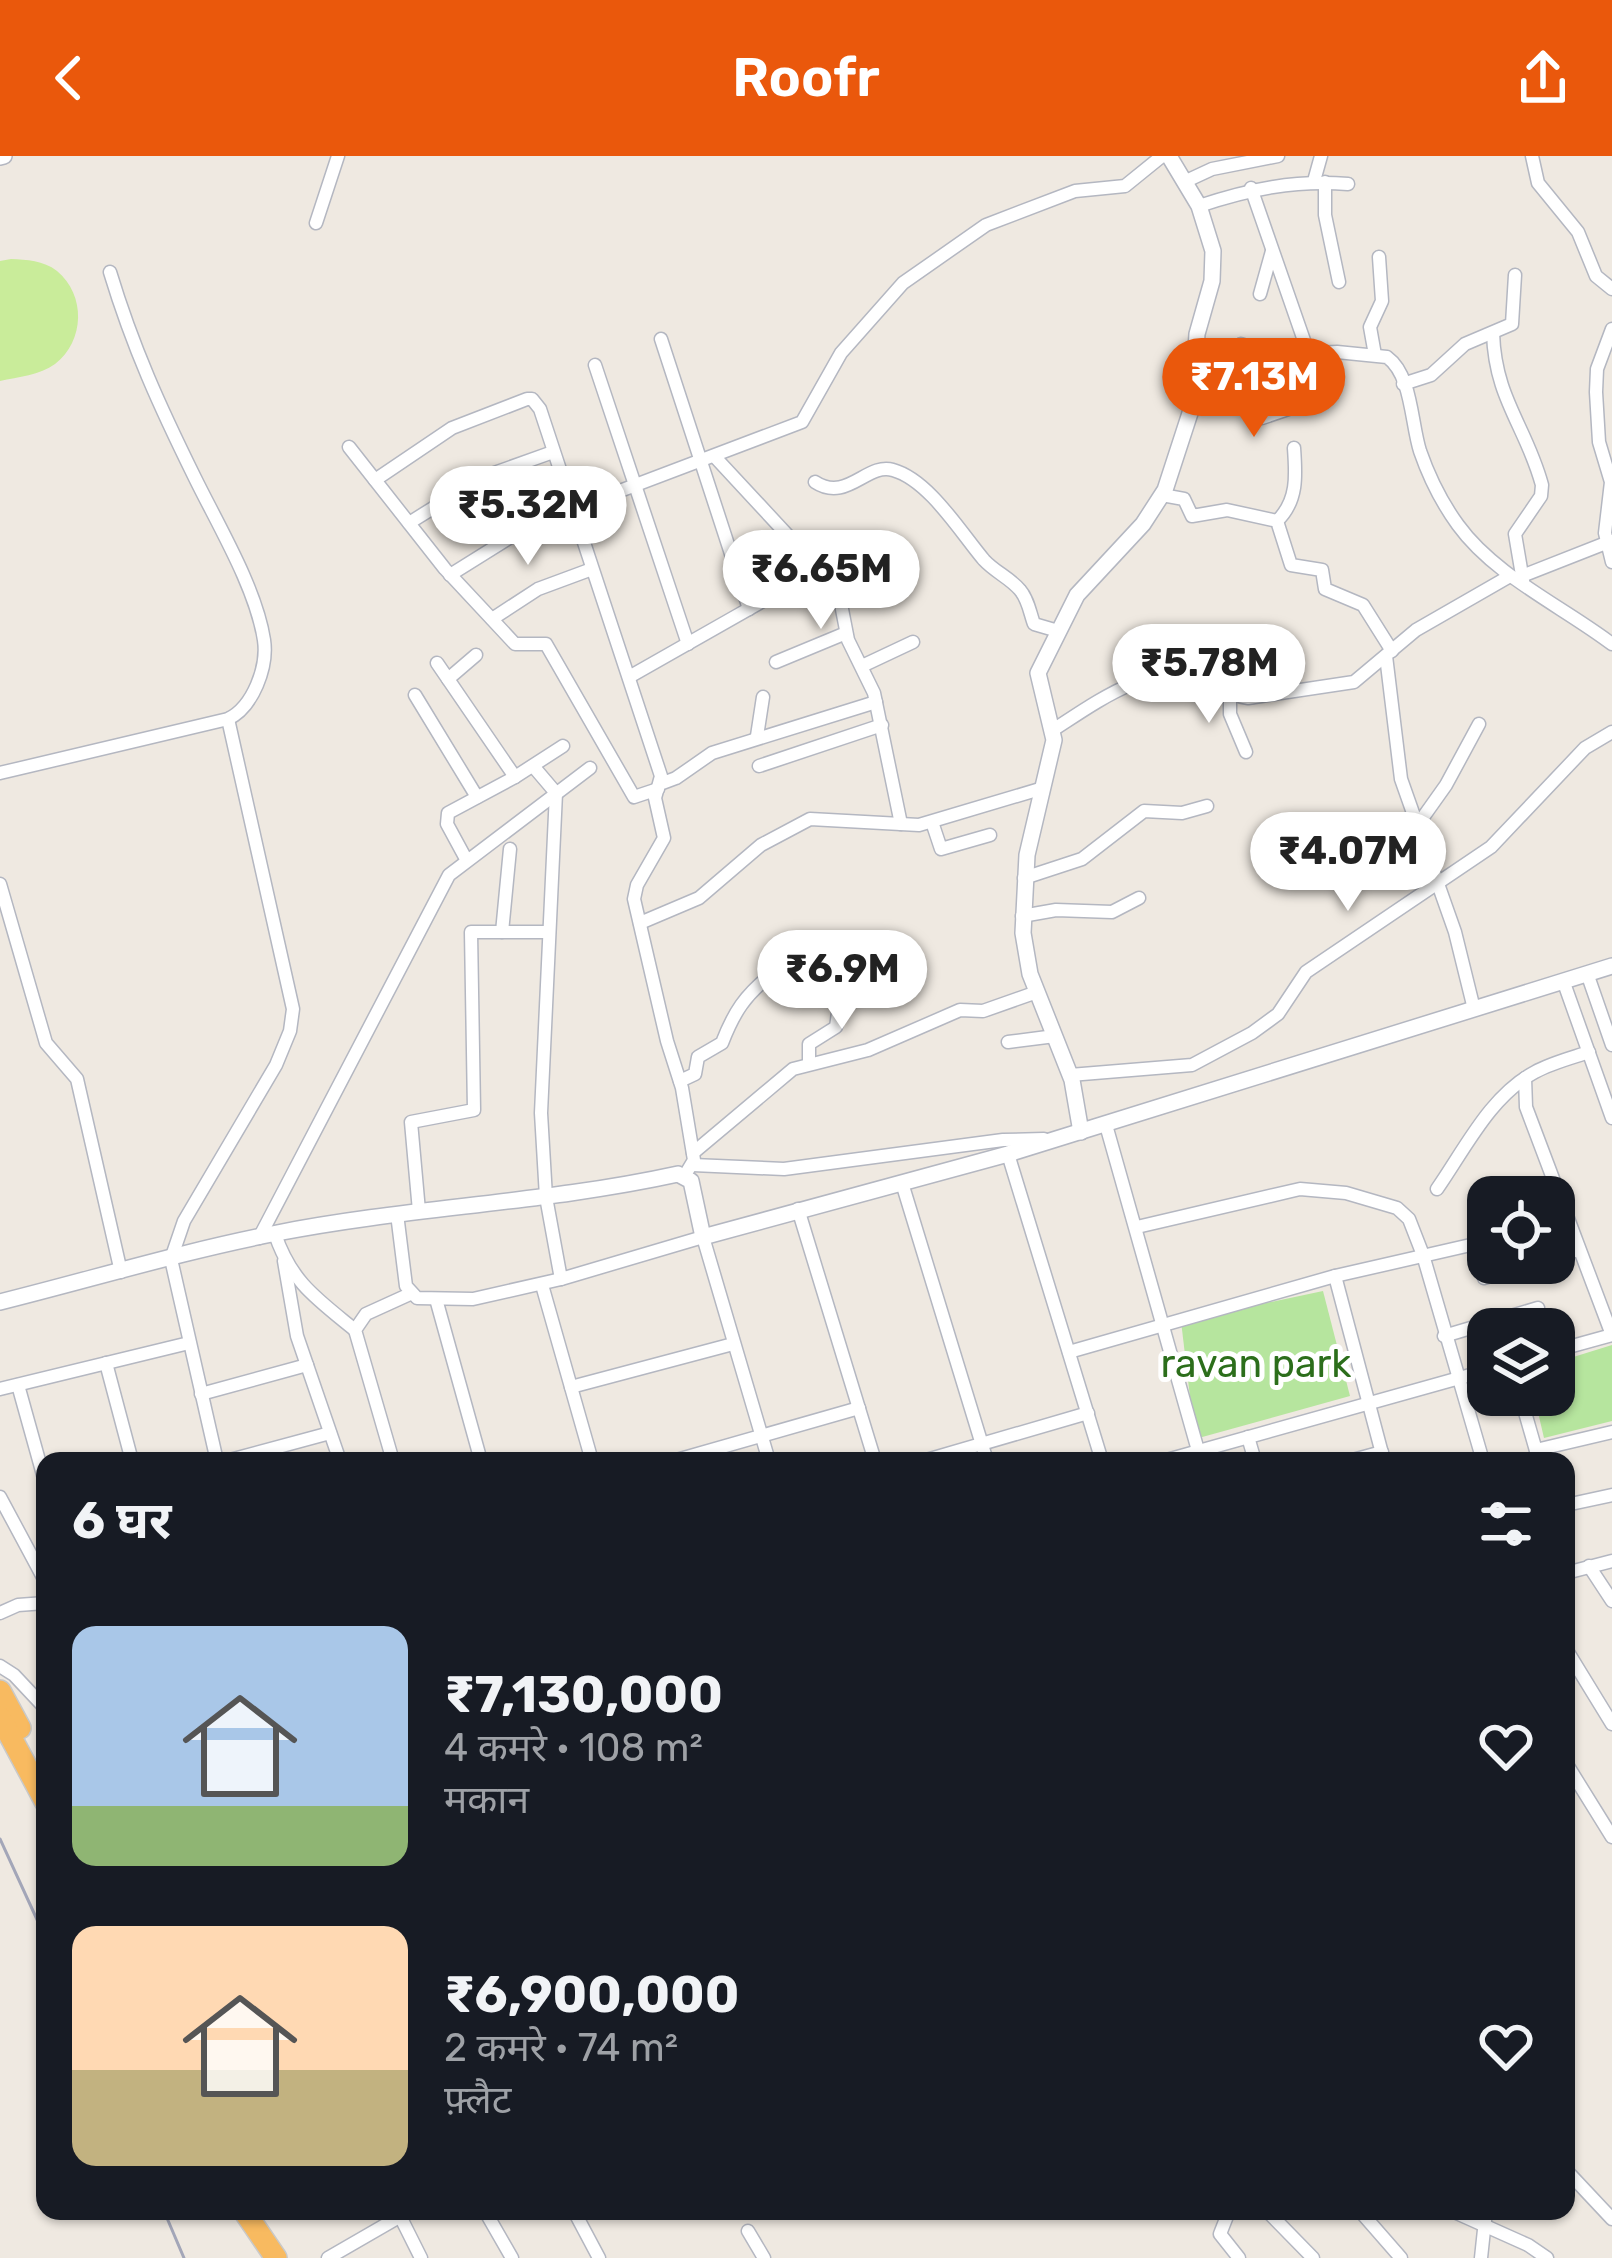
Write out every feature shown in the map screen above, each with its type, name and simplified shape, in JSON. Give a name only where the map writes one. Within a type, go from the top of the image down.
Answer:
[{"type":"highway","points":[[0,1691],[36,1757]]},
{"type":"highway","points":[[0,1717],[36,1784]]},
{"type":"highway","points":[[250,2220],[276,2258]]},
{"type":"street","points":[[316,224],[338,156]]},
{"type":"street","points":[[450,575],[512,535],[802,422],[841,352],[903,283],[986,225],[1075,191],[1125,186],[1165,156],[1199,206],[1215,266],[1196,334],[1192,407],[1162,495],[1143,524],[1077,595],[1038,674],[1053,730],[1052,757],[1040,789],[1022,916],[1027,959],[1070,1076],[1082,1132]]},
{"type":"street","points":[[1184,182],[1212,169],[1278,156]]},
{"type":"street","points":[[1322,156],[1320,182],[1339,282]]},
{"type":"street","points":[[1532,156],[1538,183],[1578,232],[1596,276],[1612,289]]},
{"type":"street","points":[[1199,206],[1251,188],[1348,184]]},
{"type":"street","points":[[1251,188],[1308,352]]},
{"type":"street","points":[[1260,293],[1272,250]]},
{"type":"street","points":[[1375,355],[1370,327],[1382,301],[1379,257]]},
{"type":"street","points":[[0,773],[229,719],[248,706],[264,656],[258,617],[149,386],[110,272]]},
{"type":"street","points":[[1403,384],[1431,375],[1465,344],[1512,324],[1515,275]]},
{"type":"street","points":[[1612,329],[1598,369],[1596,392],[1599,442],[1612,490],[1612,562]]},
{"type":"street","points":[[1492,333],[1502,394],[1542,484],[1541,496],[1515,534],[1518,578]]},
{"type":"street","points":[[661,339],[708,459],[749,609]]},
{"type":"street","points":[[1192,407],[1240,344],[1272,355],[1375,355],[1393,361],[1420,453],[1440,498],[1476,547],[1612,644]]},
{"type":"street","points":[[595,365],[688,644]]},
{"type":"street","points":[[1209,383],[1262,418],[1312,401]]},
{"type":"street","points":[[375,480],[466,421],[527,399],[540,409],[659,771],[655,798],[664,838],[634,890],[662,1025],[680,1081],[691,1181],[703,1237],[766,1452]]},
{"type":"street","points":[[349,447],[450,575],[492,619],[519,646],[546,644],[634,797],[676,778],[712,753],[876,701]]},
{"type":"street","points":[[1277,521],[1294,491],[1294,448]]},
{"type":"street","points":[[409,523],[483,477],[554,452]]},
{"type":"street","points":[[708,459],[819,569],[840,599],[846,633],[876,701],[901,824]]},
{"type":"street","points":[[815,482],[840,488],[893,470],[942,505],[985,561],[1022,592],[1034,624],[1058,631]]},
{"type":"street","points":[[1162,495],[1184,499],[1192,516],[1227,510],[1277,521]]},
{"type":"street","points":[[1277,521],[1293,568],[1322,570],[1324,589],[1363,605],[1389,654],[1400,779],[1439,884],[1474,1009]]},
{"type":"street","points":[[1053,730],[1112,694],[1165,675],[1205,677],[1230,694],[1253,697],[1343,686],[1364,677],[1416,630],[1518,578],[1609,542]]},
{"type":"street","points":[[840,599],[878,568]]},
{"type":"street","points":[[492,619],[538,590],[592,569]]},
{"type":"street","points":[[628,677],[819,569]]},
{"type":"street","points":[[776,662],[846,633]]},
{"type":"street","points":[[1240,638],[1253,697]]},
{"type":"street","points":[[862,666],[913,642]]},
{"type":"street","points":[[448,679],[476,655]]},
{"type":"street","points":[[436,663],[515,777]]},
{"type":"street","points":[[415,694],[477,797]]},
{"type":"street","points":[[1230,694],[1230,714],[1246,752]]},
{"type":"street","points":[[757,736],[764,697]]},
{"type":"street","points":[[215,1452],[171,1259],[184,1221],[276,1065],[293,1009],[229,719]]},
{"type":"street","points":[[1419,823],[1479,724]]},
{"type":"street","points":[[759,766],[882,725]]},
{"type":"street","points":[[1070,1076],[1177,1068],[1207,1060],[1278,1014],[1316,964],[1492,848],[1586,748],[1612,732]]},
{"type":"street","points":[[466,859],[446,819],[454,809],[563,746]]},
{"type":"street","points":[[533,766],[556,794],[541,1113],[546,1197],[561,1279]]},
{"type":"street","points":[[267,1236],[449,875],[590,768]]},
{"type":"street","points":[[640,923],[699,898],[761,844],[810,819],[932,822],[1040,789]]},
{"type":"street","points":[[1024,878],[1082,859],[1144,811],[1182,813],[1207,806]]},
{"type":"street","points":[[932,822],[940,849],[990,835]]},
{"type":"street","points":[[502,932],[510,849]]},
{"type":"street","points":[[0,884],[46,1043],[76,1079],[122,1272]]},
{"type":"street","points":[[1022,916],[1056,910],[1112,913],[1139,898]]},
{"type":"street","points":[[419,1211],[410,1126],[415,1119],[474,1111],[469,936],[475,931],[549,932]]},
{"type":"street","points":[[680,1081],[695,1074],[698,1057],[722,1043],[744,997],[772,974],[771,959],[788,942]]},
{"type":"street","points":[[355,1330],[366,1314],[410,1294],[472,1299],[542,1285],[1106,1125],[1612,966]]},
{"type":"street","points":[[1588,976],[1612,1046]]},
{"type":"street","points":[[1564,982],[1608,1094],[1612,1118]]},
{"type":"street","points":[[690,1164],[784,1075],[880,1046],[960,1010],[982,1011],[1037,992]]},
{"type":"street","points":[[809,1064],[809,1044],[836,1027],[839,1006]]},
{"type":"street","points":[[1008,1042],[1055,1036]]},
{"type":"street","points":[[1437,1189],[1488,1113],[1526,1078],[1588,1052]]},
{"type":"street","points":[[1526,1078],[1526,1107],[1546,1176]]},
{"type":"street","points":[[1106,1125],[1199,1452]]},
{"type":"street","points":[[0,1302],[267,1236],[397,1214],[546,1197],[690,1164],[784,1169],[1003,1141],[1057,1139]]},
{"type":"street","points":[[1008,1154],[1099,1452]]},
{"type":"street","points":[[902,1183],[985,1452]]},
{"type":"street","points":[[1137,1227],[1283,1190],[1320,1189],[1397,1208],[1409,1219],[1423,1255],[1480,1452]]},
{"type":"street","points":[[798,1210],[872,1452]]},
{"type":"street","points":[[397,1214],[410,1294]]},
{"type":"street","points":[[267,1236],[304,1288],[355,1330],[389,1452]]},
{"type":"street","points":[[1069,1352],[1335,1276],[1467,1246]]},
{"type":"street","points":[[1575,1246],[1612,1335],[1575,1345]]},
{"type":"street","points":[[284,1262],[297,1336],[337,1452]]},
{"type":"street","points":[[1335,1276],[1382,1452]]},
{"type":"street","points":[[542,1285],[589,1452]]},
{"type":"street","points":[[436,1299],[478,1452]]},
{"type":"street","points":[[1444,1336],[1467,1329]]},
{"type":"street","points":[[0,1389],[189,1343]]},
{"type":"street","points":[[571,1387],[733,1344]]},
{"type":"street","points":[[106,1364],[130,1452]]},
{"type":"street","points":[[201,1394],[307,1364]]},
{"type":"street","points":[[1210,1452],[1248,1437],[1467,1376]]},
{"type":"street","points":[[18,1385],[38,1452]]},
{"type":"street","points":[[705,1452],[859,1408]]},
{"type":"street","points":[[954,1452],[1088,1413]]},
{"type":"street","points":[[1526,1416],[1536,1452]]},
{"type":"street","points":[[1550,1452],[1612,1432]]},
{"type":"street","points":[[259,1452],[330,1433]]},
{"type":"street","points":[[1248,1437],[1252,1452]]},
{"type":"street","points":[[1575,1503],[1612,1495]]},
{"type":"street","points":[[0,1497],[36,1564]]},
{"type":"street","points":[[1575,1570],[1612,1561]]},
{"type":"street","points":[[1589,1566],[1612,1601]]},
{"type":"street","points":[[0,1613],[36,1604]]},
{"type":"street","points":[[1575,1663],[1610,1718]]},
{"type":"street","points":[[0,1666],[36,1698]]},
{"type":"street","points":[[1575,1777],[1612,1837]]},
{"type":"street","points":[[1575,2179],[1612,2218]]},
{"type":"street","points":[[328,2258],[388,2220]]},
{"type":"street","points":[[401,2220],[421,2258]]},
{"type":"street","points":[[490,2220],[512,2258]]},
{"type":"street","points":[[579,2220],[599,2258]]},
{"type":"street","points":[[1225,2220],[1220,2234],[1239,2258]]},
{"type":"street","points":[[1276,2220],[1313,2258]]},
{"type":"street","points":[[1369,2220],[1401,2258]]},
{"type":"street","points":[[1481,2258],[1485,2220]]},
{"type":"street","points":[[1488,2220],[1547,2258]]},
{"type":"street","points":[[748,2231],[764,2258]]},
{"type":"green space","points":[[0,261],[41,263],[57,271],[73,292],[78,318],[72,343],[55,364],[0,381]]},
{"type":"green space","name":"ravan park","points":[[1323,1291],[1350,1396],[1195,1439],[1181,1321]]},
{"type":"green space","points":[[1612,1345],[1612,1421],[1544,1438],[1539,1416],[1575,1416],[1575,1356]]},
{"type":"railway","points":[[0,1839],[36,1917]]},
{"type":"railway","points":[[168,2220],[184,2258]]}]
